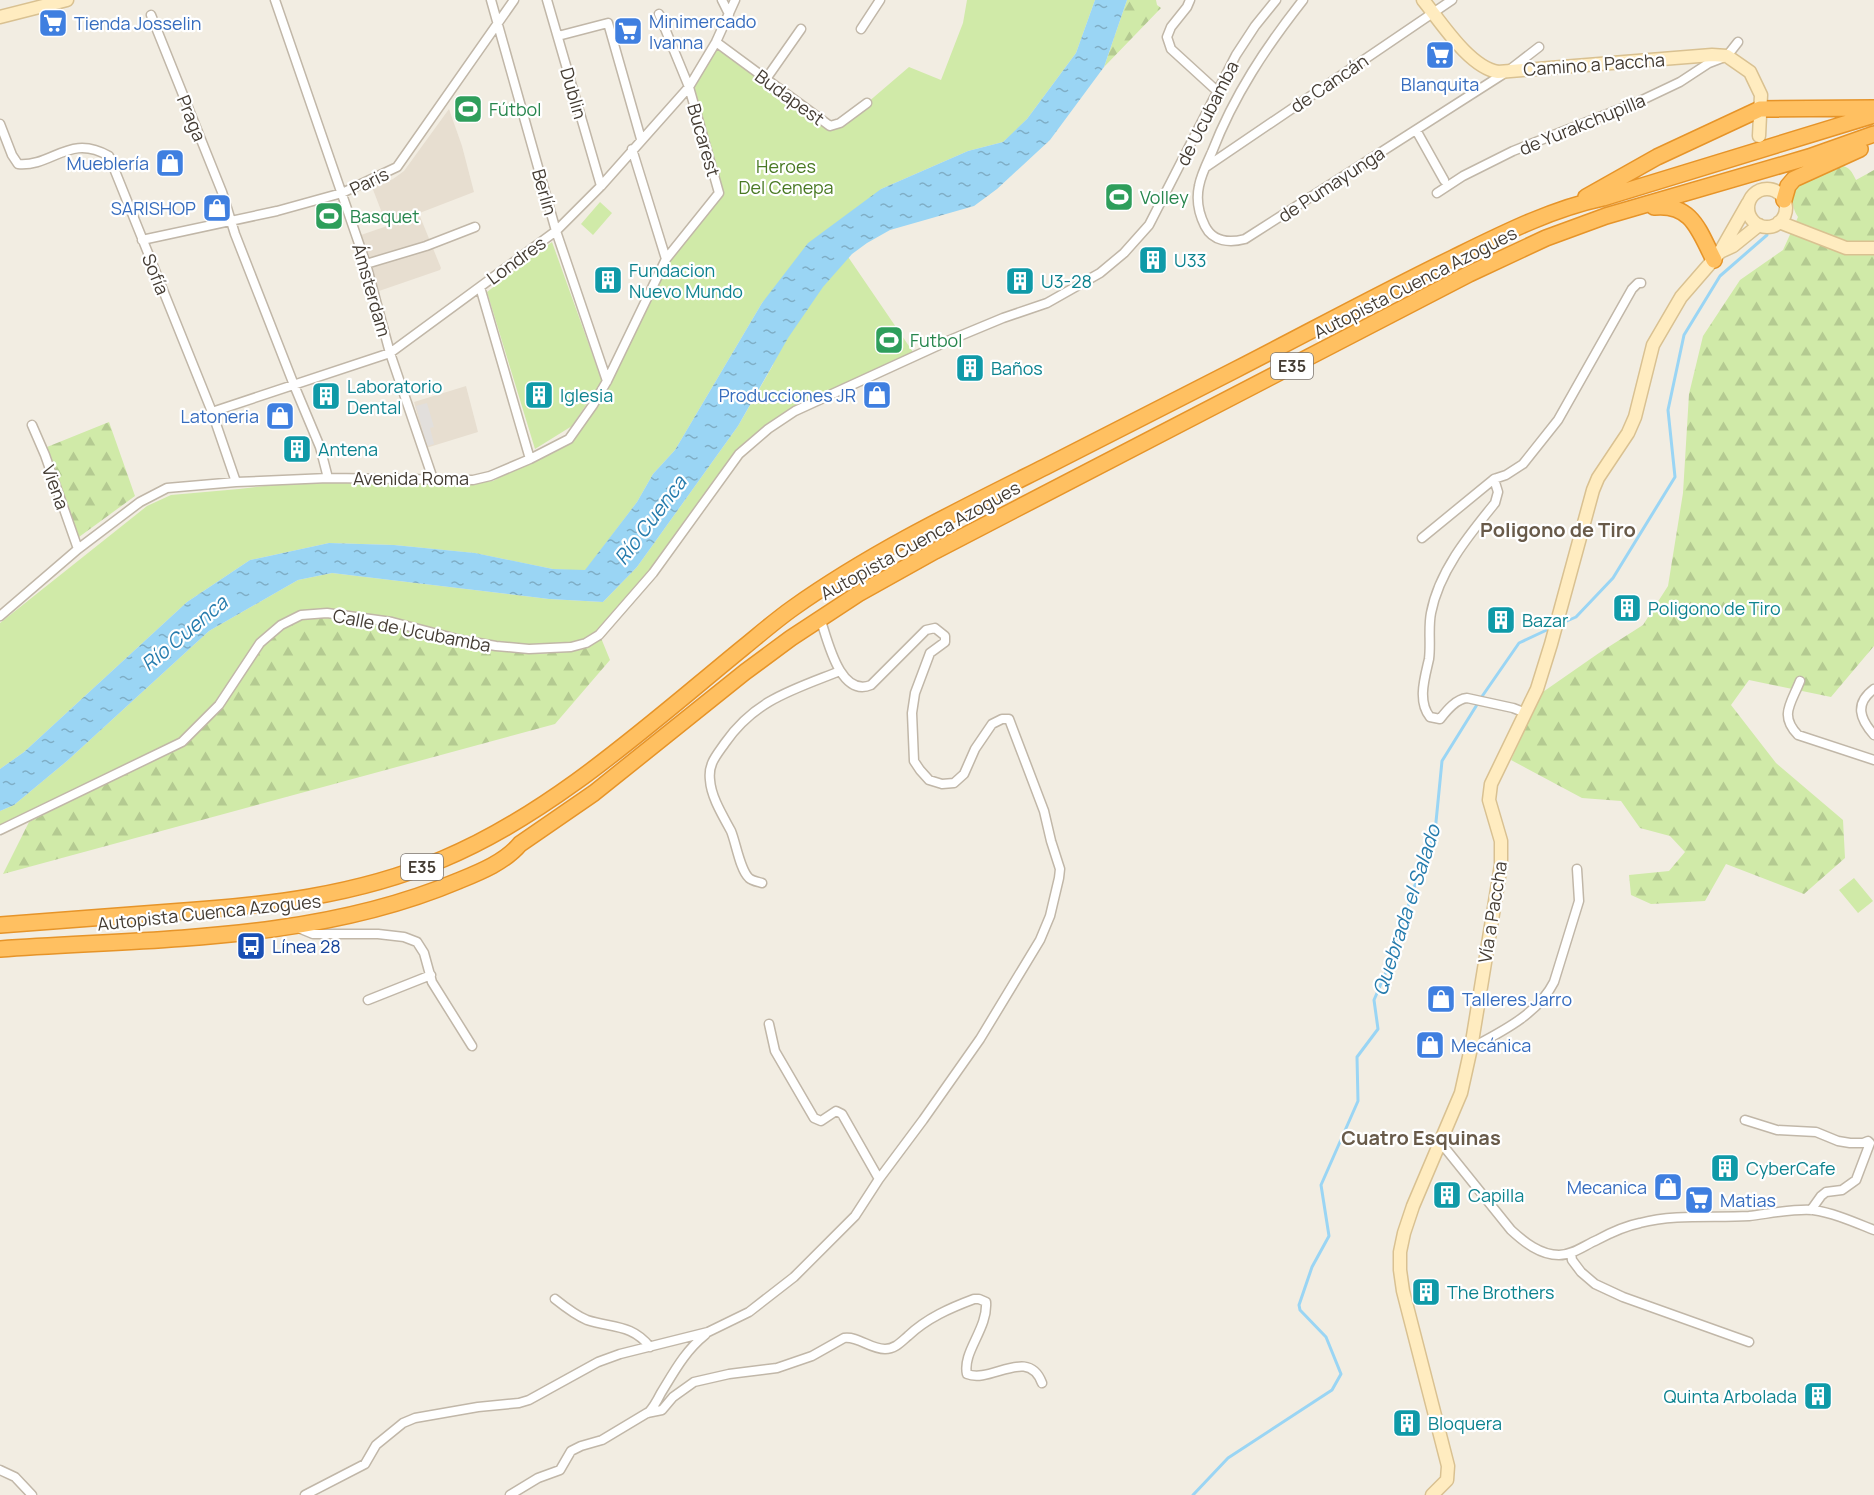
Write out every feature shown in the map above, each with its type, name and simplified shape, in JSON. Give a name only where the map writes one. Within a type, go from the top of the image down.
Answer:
[{"type":"highway","points":[[1573,205],[1657,157],[1760,109],[1874,108]]},
{"type":"highway","name":"Autopista Cuenca Azogues","points":[[0,925],[217,909],[290,901],[372,884],[444,859],[500,830],[567,788],[778,619],[826,585],[968,504],[1098,441],[1497,237],[1573,205],[1604,198],[1874,115]]},
{"type":"highway","name":"Autopista Cuenca Azogues","points":[[0,949],[175,938],[293,926],[355,915],[419,896],[464,878],[512,854],[520,844],[594,793],[740,676],[820,618],[944,546],[1469,274],[1546,238],[1621,212],[1818,154],[1874,134]]},
{"type":"highway","points":[[1784,200],[1788,186],[1794,179],[1874,142]]},
{"type":"highway","points":[[1621,212],[1664,206],[1686,213],[1717,256]]},
{"type":"main road","points":[[0,17],[67,0]]},
{"type":"main road","name":"Camino a Paccha","points":[[1424,0],[1472,58],[1487,70],[1497,72],[1712,55],[1727,56]]},
{"type":"main road","points":[[1727,56],[1750,72],[1761,95],[1759,136]]},
{"type":"main road","points":[[1758,185],[1776,191],[1784,200],[1785,212],[1779,222],[1769,227],[1759,225],[1750,216],[1748,203],[1758,185]]},
{"type":"main road","name":"Vía a Paccha","points":[[1432,1495],[1447,1480],[1448,1466],[1408,1314],[1400,1261],[1409,1218],[1461,1093],[1471,1048],[1501,865],[1501,841],[1489,800],[1491,784],[1537,688],[1593,490],[1598,478],[1628,433],[1637,411],[1653,345],[1681,297],[1717,256],[1748,203]]},
{"type":"main road","points":[[1779,222],[1846,248],[1874,248]]},
{"type":"main road","name":"Vía a Paccha","points":[[1717,256],[1759,225]]},
{"type":"street","name":"Ámsterdam","points":[[276,0],[366,264],[390,353],[433,479]]},
{"type":"street","name":"Berlín","points":[[490,0],[498,21],[556,231],[607,381]]},
{"type":"street","name":"Paris","points":[[142,240],[231,222],[342,194],[397,167],[514,0]]},
{"type":"street","name":"Dublin","points":[[547,0],[601,186]]},
{"type":"street","points":[[722,0],[729,14]]},
{"type":"street","name":"Londres","points":[[212,412],[390,353],[556,231],[601,186],[689,87],[716,42],[735,0]]},
{"type":"street","points":[[861,29],[880,0]]},
{"type":"street","points":[[1190,0],[1171,27],[1167,37],[1171,49],[1217,91]]},
{"type":"street","name":"de Ucubamba","points":[[795,411],[978,328],[1047,303],[1100,273],[1124,253],[1149,225],[1236,55],[1276,0]]},
{"type":"street","name":"de Pumayunga","points":[[1304,0],[1277,33],[1249,74],[1219,135],[1199,184],[1198,200],[1201,216],[1207,230],[1220,240],[1231,242],[1245,239],[1508,71],[1539,46]]},
{"type":"street","name":"de Cancán","points":[[1205,168],[1452,0]]},
{"type":"street","points":[[0,24],[17,14]]},
{"type":"street","name":"Bucarest","points":[[659,14],[689,87],[719,193]]},
{"type":"street","name":"Praga","points":[[151,15],[320,447],[328,478]]},
{"type":"street","points":[[558,36],[608,23],[641,139]]},
{"type":"street","points":[[766,79],[801,29]]},
{"type":"street","name":"Budapest","points":[[716,42],[830,126],[840,123],[867,103]]},
{"type":"street","points":[[1727,56],[1738,42]]},
{"type":"street","name":"de Yurakchupilla","points":[[1437,193],[1463,176],[1513,151],[1640,101],[1680,82],[1709,63],[1727,56]]},
{"type":"street","name":"Sofía","points":[[0,124],[18,164],[27,165],[70,149],[83,147],[99,150],[109,156],[212,412],[236,482]]},
{"type":"street","points":[[1416,130],[1444,180]]},
{"type":"street","points":[[632,149],[666,259]]},
{"type":"street","name":"Avenida Roma","points":[[0,616],[78,549],[140,501],[167,488],[328,478],[473,480],[490,476],[530,459],[569,439],[607,381],[666,259],[719,193]]},
{"type":"street","points":[[366,264],[426,246],[475,227]]},
{"type":"street","points":[[1422,538],[1494,479],[1506,475],[1522,464],[1558,420],[1632,289],[1641,283]]},
{"type":"street","points":[[480,287],[530,459]]},
{"type":"street","name":"Calle de Ucubamba","points":[[0,830],[182,742],[219,705],[260,643],[281,625],[301,615],[327,613],[392,622],[496,646],[530,649],[571,647],[586,643],[599,635],[653,573],[739,454],[768,429],[795,411]]},
{"type":"street","name":"Viena","points":[[32,425],[78,549]]},
{"type":"street","points":[[1494,479],[1498,492],[1496,503],[1449,564],[1438,587],[1430,614],[1431,646],[1422,695],[1427,713],[1433,718],[1440,719],[1462,698],[1513,708],[1526,713]]},
{"type":"street","points":[[306,1495],[365,1464],[376,1445],[403,1423],[415,1418],[530,1400],[597,1362],[708,1332],[749,1312],[794,1277],[855,1216],[980,1039],[1040,939],[1050,916],[1060,869],[1044,811],[1009,719],[1002,718],[992,724],[975,749],[964,774],[954,783],[942,784],[929,780],[914,761],[912,713],[915,693],[930,653],[945,642],[945,636],[935,628],[926,630],[871,686],[860,687],[848,681],[840,671],[832,657],[820,618]]},
{"type":"street","points":[[762,884],[749,878],[743,867],[735,841],[710,782],[712,759],[729,736],[750,714],[780,694],[840,671]]},
{"type":"street","points":[[1800,681],[1787,714],[1789,725],[1798,735],[1874,760]]},
{"type":"street","points":[[1874,689],[1866,695],[1861,707],[1863,723],[1874,735]]},
{"type":"street","points":[[1471,1048],[1508,1029],[1548,994],[1554,982],[1579,901],[1577,868]]},
{"type":"street","points":[[293,926],[313,934],[378,934],[404,937],[417,942],[424,953],[432,982],[472,1046]]},
{"type":"street","points":[[368,1000],[431,975]]},
{"type":"street","points":[[769,1024],[775,1051],[814,1118],[821,1120],[836,1111],[842,1114],[879,1179]]},
{"type":"street","points":[[1745,1120],[1777,1130],[1816,1132],[1838,1141],[1856,1143],[1868,1141],[1870,1143],[1856,1180],[1842,1190],[1826,1192],[1811,1210]]},
{"type":"street","points":[[1441,1143],[1522,1240],[1533,1247],[1559,1255],[1571,1253],[1599,1239],[1638,1223],[1649,1221],[1811,1210],[1831,1214],[1874,1230]]},
{"type":"street","points":[[1571,1253],[1572,1260],[1581,1272],[1595,1284],[1623,1297],[1749,1342]]},
{"type":"street","points":[[555,1299],[586,1319],[636,1333],[650,1347]]},
{"type":"street","points":[[647,1413],[662,1410],[673,1396],[694,1382],[718,1376],[777,1368],[812,1356],[844,1338],[850,1337],[885,1349],[900,1345],[928,1320],[979,1299],[986,1302],[986,1320],[965,1365],[967,1374],[980,1376],[1025,1366],[1034,1371],[1042,1383]]},
{"type":"street","points":[[510,1495],[538,1478],[560,1470],[571,1451],[602,1440],[647,1413],[655,1406],[680,1361],[708,1332]]},
{"type":"street","points":[[0,1470],[15,1477],[32,1495]]},
{"type":"shaded area","points":[[449,109],[474,192],[417,214],[419,214],[440,270],[379,291],[361,235],[387,226],[372,187],[393,179],[404,171]]},
{"type":"shaded area","points":[[466,386],[478,432],[426,448],[414,402]]},
{"type":"shaded area","points":[[427,403],[434,427],[430,428],[434,444],[427,446],[416,406]]},
{"type":"green space","name":"Heroes Del Cenepa","points":[[967,0],[1095,0],[1076,53],[1027,119],[1012,134],[1003,142],[968,151],[881,189],[762,303],[675,450],[653,474],[637,502],[585,571],[553,569],[474,553],[394,545],[329,543],[250,560],[187,602],[24,752],[0,769],[0,623],[147,506],[171,495],[328,478],[474,483],[493,481],[569,439],[607,381],[670,261],[723,195],[693,89],[718,47],[830,126],[867,103],[909,67],[941,80],[963,23]]},
{"type":"green space","points":[[1127,0],[1156,0],[1157,5],[1161,8],[1104,67]]},
{"type":"green space","name":"Fútbol","points":[[471,97],[476,119],[465,122],[460,100]]},
{"type":"green space","points":[[1839,166],[1848,168],[1856,180],[1874,170],[1874,646],[1831,697],[1749,680],[1731,705],[1776,763],[1843,820],[1845,858],[1804,894],[1726,864],[1705,901],[1651,904],[1631,895],[1629,875],[1669,871],[1685,852],[1670,836],[1640,828],[1621,801],[1582,798],[1511,760],[1540,694],[1643,625],[1668,586],[1683,493],[1689,394],[1703,336],[1740,280],[1783,250],[1798,217],[1793,202],[1795,186]]},
{"type":"green space","name":"Volley","points":[[1116,184],[1131,202],[1122,210],[1106,192]]},
{"type":"green space","points":[[600,202],[612,213],[593,235],[581,224]]},
{"type":"green space","points":[[552,242],[602,381],[572,426],[535,449],[487,292]]},
{"type":"green space","points":[[842,248],[913,352],[909,358],[795,411],[739,454],[653,573],[586,643],[529,649],[327,613],[301,615],[260,643],[219,705],[182,742],[0,830],[0,811],[14,805],[67,761],[209,631],[298,580],[332,573],[549,599],[603,602],[637,567],[738,426],[773,365],[774,355]]},
{"type":"green space","points":[[109,422],[135,496],[79,537],[47,447]]},
{"type":"green space","points":[[327,616],[391,626],[498,650],[526,653],[553,653],[578,648],[601,638],[610,660],[555,724],[3,874],[29,822],[183,744],[262,645],[284,627],[301,618]]},
{"type":"green space","points":[[1854,878],[1873,901],[1858,913],[1839,890]]},
{"type":"water","name":"Río Cuenca","points":[[1095,0],[1127,0],[1104,67],[1050,140],[997,189],[974,206],[890,230],[852,254],[823,287],[788,338],[738,426],[637,567],[603,602],[549,599],[332,573],[298,580],[209,631],[67,761],[14,805],[0,811],[0,769],[24,752],[187,602],[250,560],[329,543],[394,545],[475,553],[553,569],[585,570],[637,502],[653,474],[675,450],[762,303],[808,243],[881,189],[968,151],[1003,142],[1027,119],[1076,53]]},
{"type":"waterway","name":"Quebrada el Salado","points":[[1560,624],[1576,617],[1613,578],[1675,477],[1668,410],[1684,335],[1720,276],[1767,235]]},
{"type":"waterway","name":"Quebrada el Salado","points":[[1193,1495],[1228,1458],[1332,1390],[1341,1374],[1326,1337],[1300,1310],[1299,1305],[1312,1267],[1329,1236],[1321,1185],[1358,1101],[1357,1057],[1378,1029],[1374,1000],[1389,965],[1435,832],[1442,761],[1519,643],[1551,628]]},
{"type":"place","name":"Tienda Josselin","points":[[53,23]]},
{"type":"place","name":"Minimercado Ivanna","points":[[628,31]]},
{"type":"place","name":"Blanquita","points":[[1440,55]]},
{"type":"place","name":"Fútbol","points":[[468,109]]},
{"type":"place","name":"Mueblería","points":[[170,163]]},
{"type":"place","name":"Volley","points":[[1119,197]]},
{"type":"place","name":"SARISHOP","points":[[217,208]]},
{"type":"place","name":"Basquet","points":[[329,216]]},
{"type":"place","name":"U33","points":[[1153,260]]},
{"type":"place","name":"Fundacion Nuevo Mundo","points":[[608,280]]},
{"type":"place","name":"U3-28","points":[[1020,281]]},
{"type":"place","name":"Futbol","points":[[889,340]]},
{"type":"place","name":"Baños","points":[[970,368]]},
{"type":"place","name":"Iglesia","points":[[539,395]]},
{"type":"place","name":"Producciones JR","points":[[877,395]]},
{"type":"place","name":"Laboratorio Dental","points":[[326,396]]},
{"type":"place","name":"Latoneria","points":[[280,416]]},
{"type":"place","name":"Antena","points":[[297,449]]},
{"type":"place","name":"Poligono de Tiro","points":[[1627,608]]},
{"type":"place","name":"Bazar","points":[[1501,620]]},
{"type":"place","name":"Línea 28","points":[[251,946]]},
{"type":"place","name":"Talleres Jarro","points":[[1441,999]]},
{"type":"place","name":"Mecánica","points":[[1430,1045]]},
{"type":"place","name":"CyberCafe","points":[[1725,1168]]},
{"type":"place","name":"Mecanica","points":[[1668,1187]]},
{"type":"place","name":"Capilla","points":[[1447,1195]]},
{"type":"place","name":"Matias","points":[[1699,1200]]},
{"type":"place","name":"The Brothers","points":[[1426,1292]]},
{"type":"place","name":"Quinta Arbolada","points":[[1818,1396]]},
{"type":"place","name":"Bloquera","points":[[1407,1423]]},
{"type":"district","name":"Poligono de Tiro","points":[[1558,529]]},
{"type":"district","name":"Cuatro Esquinas","points":[[1421,1137]]}]
